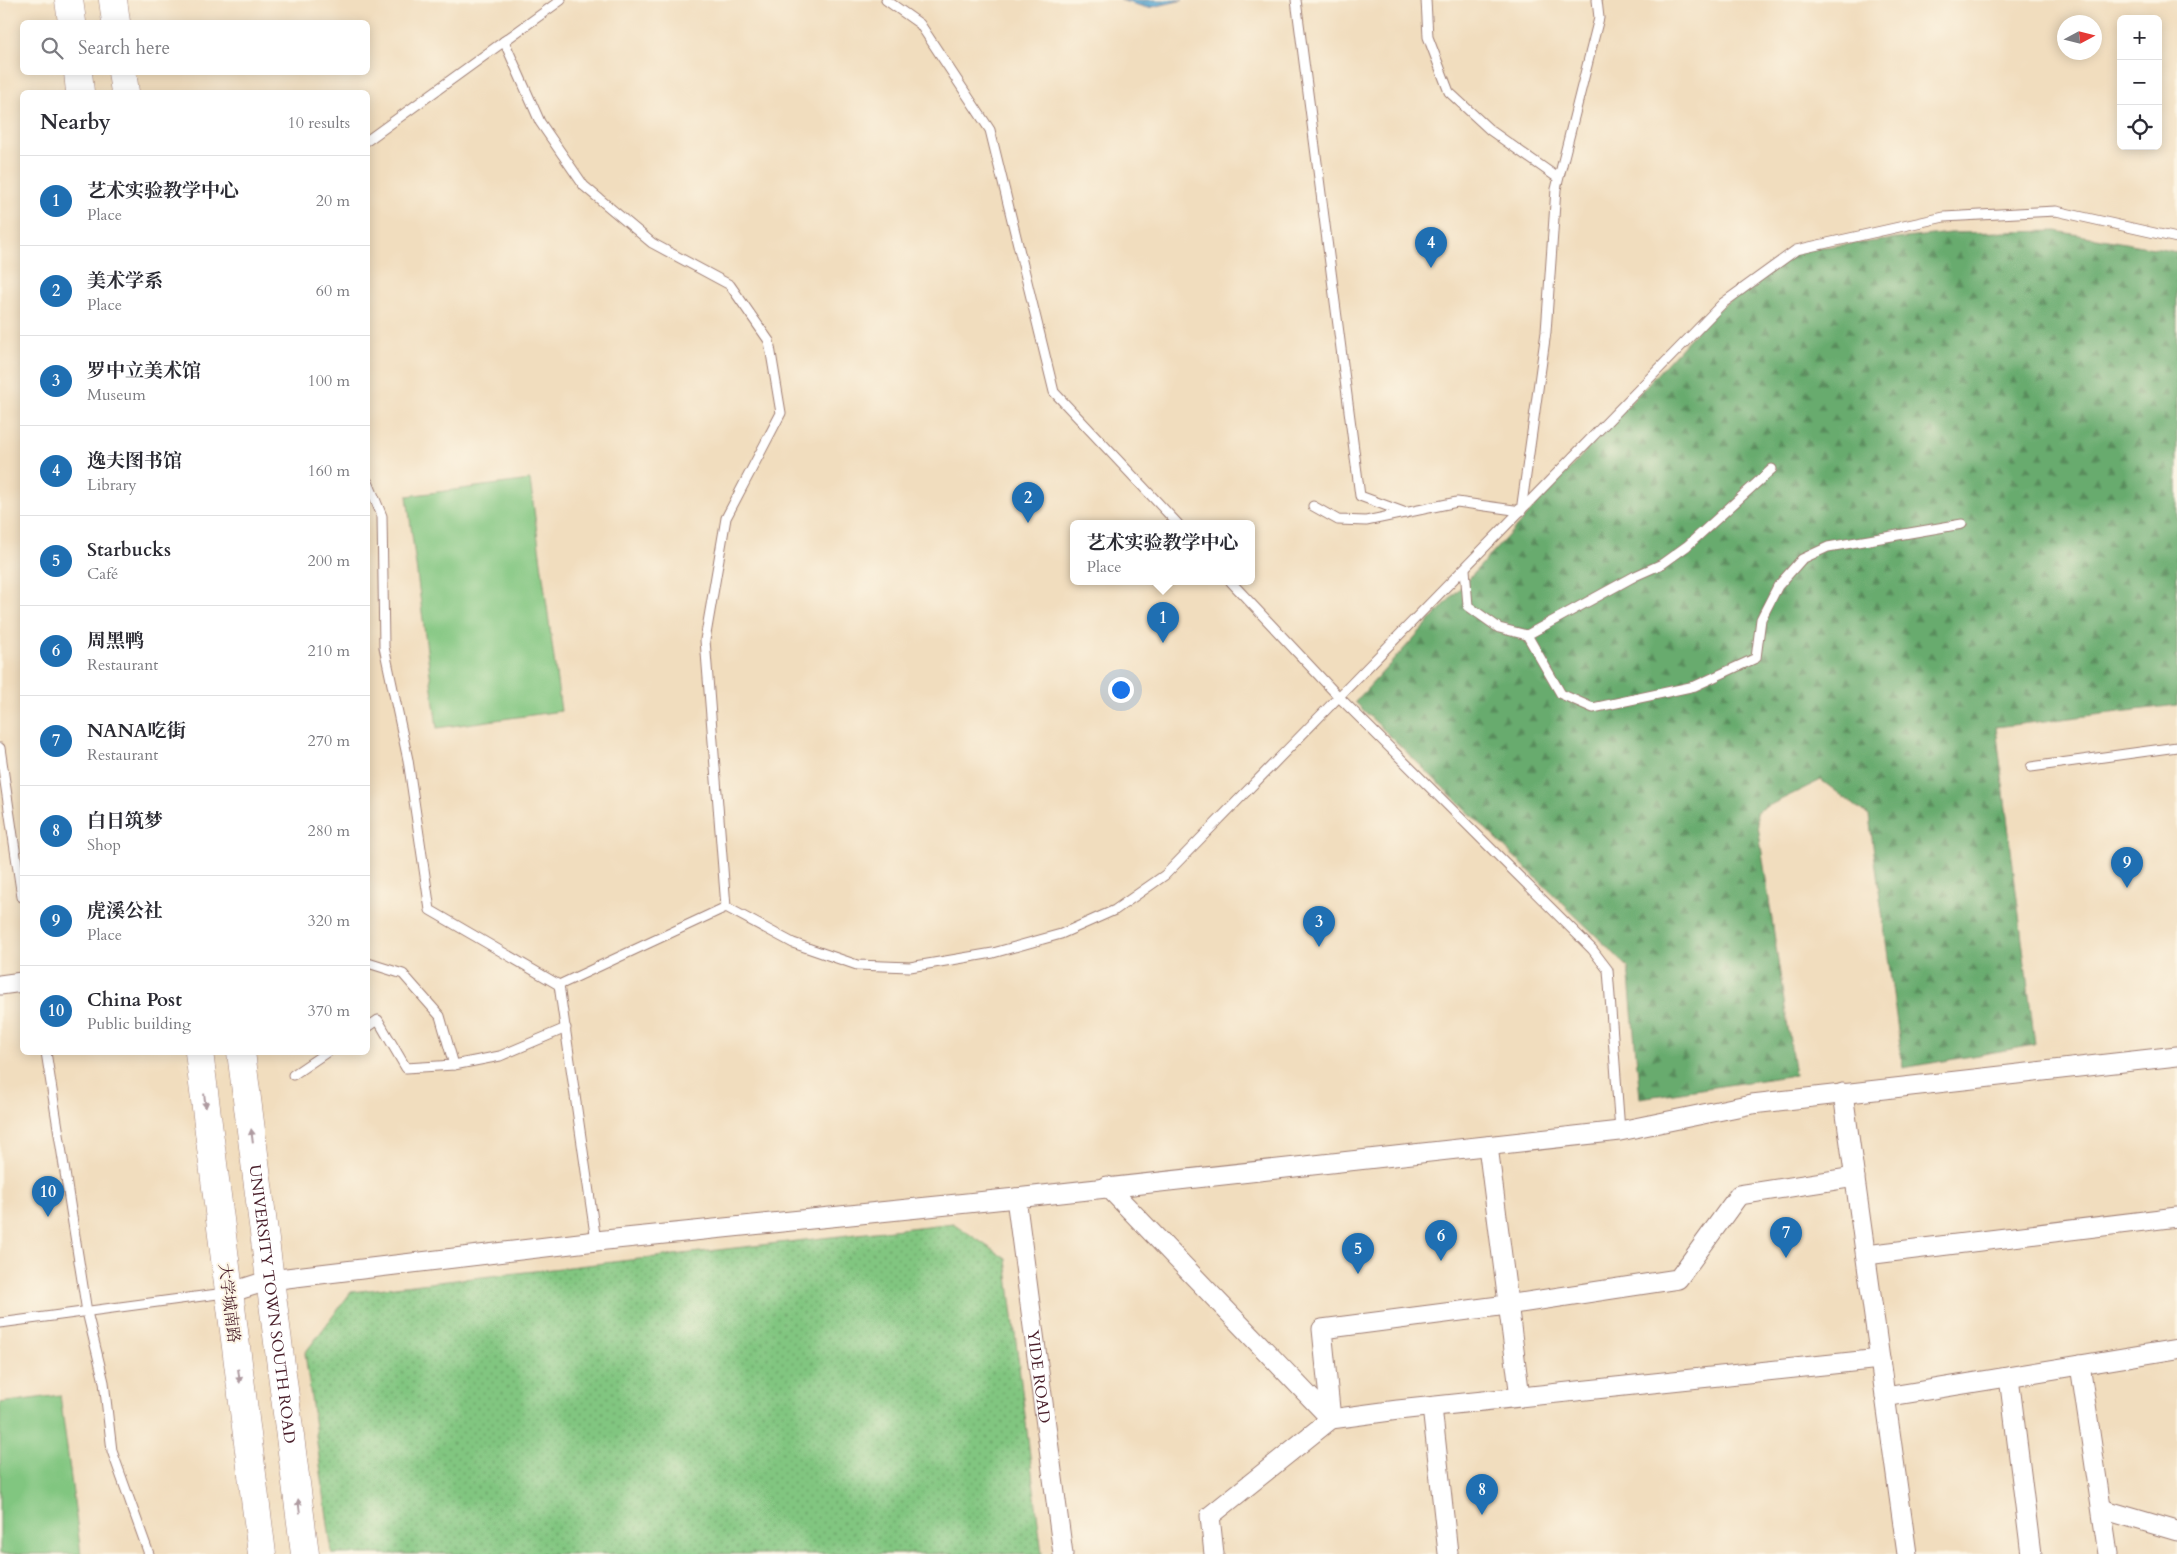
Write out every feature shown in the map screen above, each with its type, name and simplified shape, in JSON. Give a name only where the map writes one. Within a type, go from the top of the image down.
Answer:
[{"type":"main road","points":[[69,0],[72,20]]},
{"type":"main road","points":[[113,0],[116,20]]},
{"type":"main road","points":[[78,75],[80,90]]},
{"type":"main road","points":[[122,75],[124,90]]},
{"type":"main road","name":"大学城南路","points":[[199,1055],[262,1554]]},
{"type":"main road","name":"UNIVERSITY TOWN SOUTH ROAD","points":[[241,1055],[306,1554]]},
{"type":"street","points":[[0,985],[20,982]]},
{"type":"street","points":[[229,1293],[270,1280],[596,1241],[1016,1198],[1107,1186],[1620,1131],[1752,1104],[2177,1056]]},
{"type":"street","points":[[1843,1094],[1907,1554]]},
{"type":"street","points":[[1488,1146],[1520,1397]]},
{"type":"street","points":[[1331,1419],[1322,1329],[1507,1305],[1678,1279],[1738,1195],[1855,1177]]},
{"type":"street","points":[[1107,1186],[1331,1419]]},
{"type":"street","name":"YIDE ROAD","points":[[1016,1198],[1063,1554]]},
{"type":"street","points":[[1866,1255],[2177,1217]]},
{"type":"street","points":[[1885,1397],[2177,1349]]},
{"type":"street","points":[[1214,1554],[1210,1516],[1331,1419],[1880,1359]]},
{"type":"street","points":[[2080,1366],[2108,1554]]},
{"type":"street","points":[[2010,1377],[2032,1554]]},
{"type":"street","points":[[1432,1407],[1448,1554]]},
{"type":"street","points":[[2102,1509],[2177,1531]]},
{"type":"lane","points":[[370,139],[561,0]]},
{"type":"lane","points":[[886,0],[920,24],[990,130],[1054,392],[1174,520]]},
{"type":"lane","points":[[1296,0],[1360,496],[1406,513]]},
{"type":"lane","points":[[1426,0],[1428,37],[1449,92],[1490,130],[1558,178]]},
{"type":"lane","points":[[1521,511],[1546,332],[1556,189],[1599,18],[1597,0]]},
{"type":"lane","points":[[504,41],[540,122],[584,186],[652,243],[730,285],[769,342],[782,412],[726,518],[705,640],[726,907]]},
{"type":"lane","points":[[726,907],[794,943],[858,965],[910,967],[993,953],[1061,934],[1115,910],[1165,875],[1340,698],[1723,303],[1796,250],[1944,217],[2056,210],[2177,238]]},
{"type":"lane","points":[[1465,569],[1468,606],[1499,628],[1527,635],[1635,576],[1662,564],[1687,546],[1772,469]]},
{"type":"lane","points":[[370,487],[382,516],[384,647],[408,760],[430,910],[559,985]]},
{"type":"lane","points":[[1313,506],[1338,520],[1366,521],[1457,502],[1521,511]]},
{"type":"lane","points":[[1527,635],[1562,694],[1594,708],[1695,686],[1756,658],[1761,619],[1778,586],[1802,559],[1828,547],[1962,524]]},
{"type":"lane","points":[[1234,585],[1340,698],[1592,950],[1608,970],[1620,1131]]},
{"type":"lane","points":[[2031,767],[2177,747]]},
{"type":"lane","points":[[0,748],[20,883]]},
{"type":"lane","points":[[559,985],[726,907]]},
{"type":"lane","points":[[370,964],[403,974],[440,1016],[454,1065]]},
{"type":"lane","points":[[559,985],[596,1241]]},
{"type":"lane","points":[[370,1026],[378,1020],[406,1068],[454,1065],[500,1056],[566,1028]]},
{"type":"lane","points":[[46,1055],[87,1312],[104,1382],[112,1451],[149,1554]]},
{"type":"lane","points":[[293,1075],[323,1055]]},
{"type":"lane","points":[[0,1323],[229,1293]]},
{"type":"green space","points":[[2056,231],[2177,252],[2177,705],[1996,727],[2035,1045],[1903,1068],[1869,816],[1821,780],[1756,812],[1795,1075],[1640,1098],[1628,967],[1355,702],[1713,313],[1796,250],[1950,233]]},
{"type":"green space","points":[[530,480],[561,711],[437,728],[407,496]]},
{"type":"green space","points":[[953,1223],[1006,1259],[1042,1554],[332,1554],[305,1353],[351,1292]]},
{"type":"green space","points":[[60,1395],[81,1554],[0,1554],[0,1403]]},
{"type":"water","points":[[1120,0],[1183,0],[1148,8]]},
{"type":"place","name":"逸夫图书馆","points":[[1431,268]]},
{"type":"place","name":"美术学系","points":[[1028,523]]},
{"type":"place","name":"艺术实验教学中心","points":[[1163,643]]},
{"type":"place","name":"虎溪公社","points":[[2127,888]]},
{"type":"place","name":"罗中立美术馆","points":[[1319,947]]},
{"type":"place","name":"China Post","points":[[48,1217]]},
{"type":"place","name":"NANA吃街","points":[[1786,1258]]},
{"type":"place","name":"周黑鸭","points":[[1441,1261]]},
{"type":"place","name":"Starbucks","points":[[1358,1274]]},
{"type":"place","name":"白日筑梦","points":[[1482,1515]]}]
